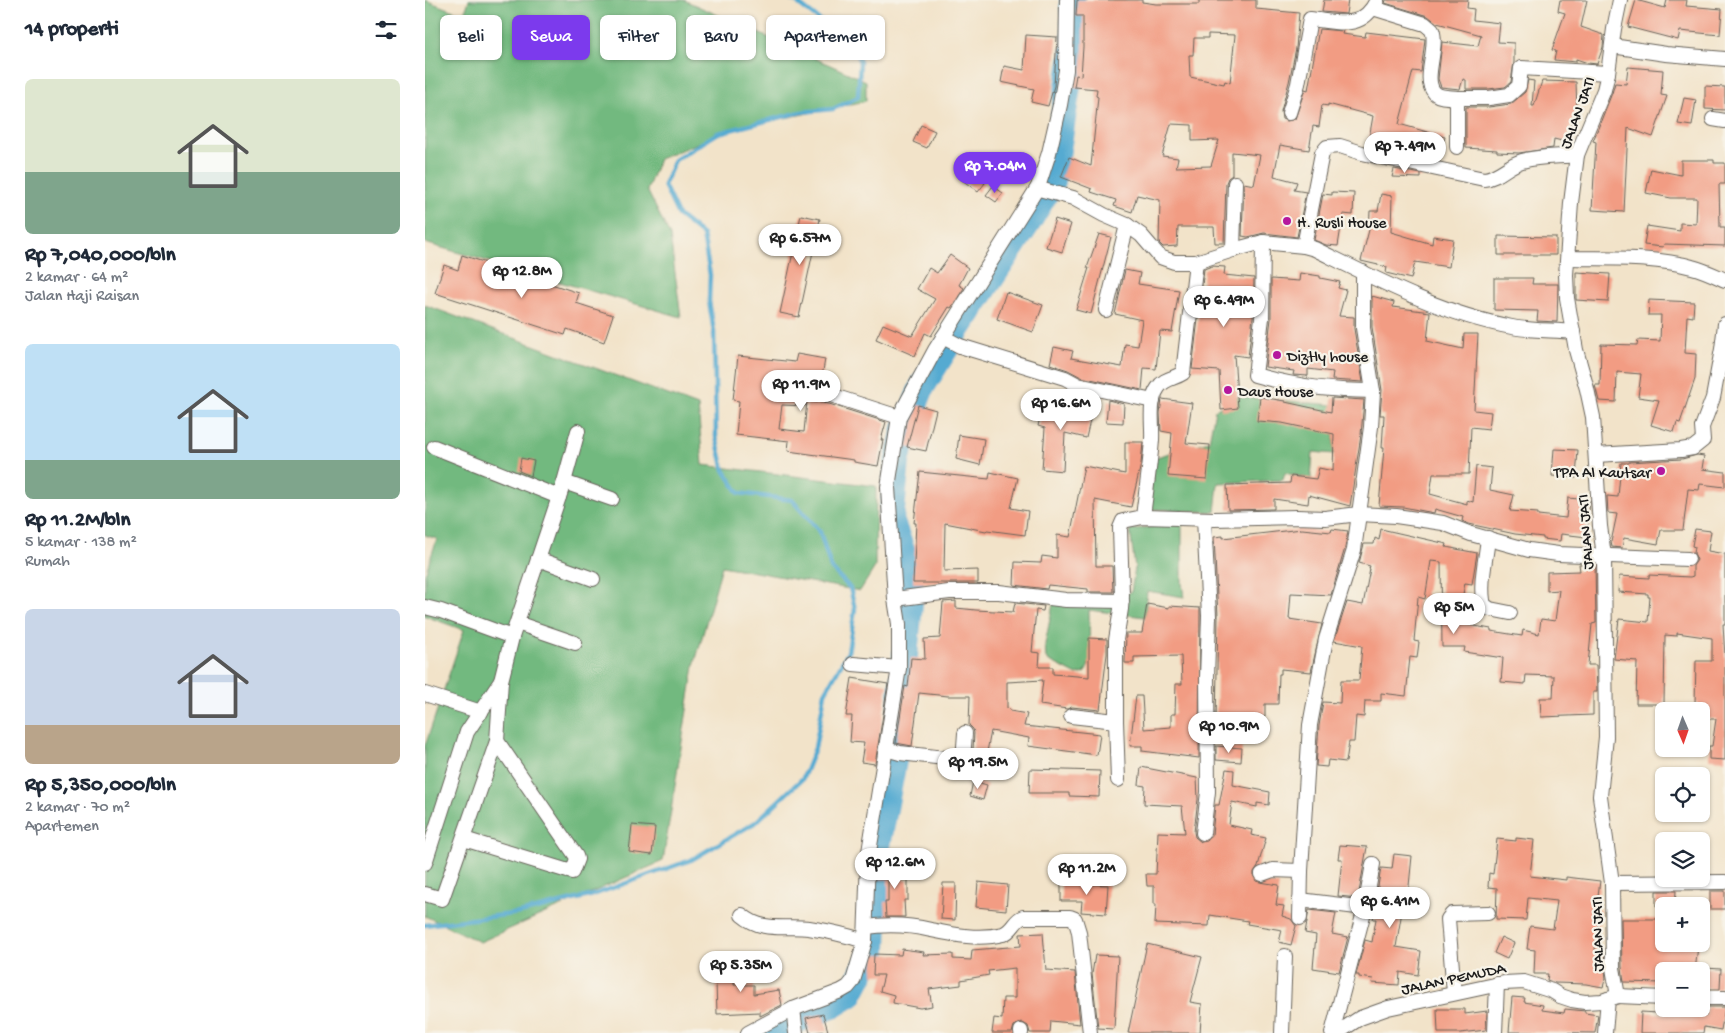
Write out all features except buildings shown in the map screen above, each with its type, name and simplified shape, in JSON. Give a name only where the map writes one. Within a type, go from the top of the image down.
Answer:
[{"type":"street","points":[[748,1033],[794,1023],[848,987],[853,981],[869,926],[867,858],[892,751],[899,668],[900,598],[888,487],[899,417],[949,340],[1041,189],[1066,70],[1067,0]]},
{"type":"street","name":"JALAN JATI","points":[[1605,1033],[1613,998],[1613,968],[1612,883],[1600,796],[1606,737],[1604,556],[1600,526],[1593,417],[1573,332],[1567,298],[1566,275],[1571,203],[1577,155],[1609,74],[1620,0]]},
{"type":"street","points":[[1289,113],[1298,84],[1310,19],[1349,23],[1360,20],[1368,15],[1375,4],[1425,24],[1432,30],[1434,42],[1429,83],[1434,93],[1439,96],[1489,98],[1509,94],[1519,86],[1521,68],[1609,74]]},
{"type":"street","points":[[1612,46],[1667,54],[1725,59]]},
{"type":"street","points":[[1457,98],[1457,147]]},
{"type":"street","points":[[1304,246],[1322,153],[1330,146],[1340,146],[1362,153],[1484,179],[1494,177],[1509,166],[1523,160],[1577,155]]},
{"type":"street","points":[[1233,250],[1235,183]]},
{"type":"street","points":[[1041,189],[1073,198],[1127,225],[1141,235],[1160,257],[1174,262],[1196,262],[1263,242],[1304,246],[1315,249],[1417,297],[1467,315],[1513,327],[1573,332]]},
{"type":"street","points":[[1106,310],[1127,225]]},
{"type":"street","points":[[1263,242],[1262,318],[1255,375],[1277,382],[1317,388],[1373,391]]},
{"type":"street","points":[[1567,258],[1675,263],[1695,267],[1725,280]]},
{"type":"street","points":[[1143,517],[1152,439],[1153,397],[1158,386],[1166,379],[1177,377],[1183,373],[1196,262]]},
{"type":"street","points":[[1300,918],[1310,725],[1326,639],[1354,550],[1371,427],[1373,391],[1363,328],[1363,272]]},
{"type":"street","points":[[1596,455],[1681,450],[1697,446],[1703,440],[1703,423],[1713,398],[1723,349],[1725,324]]},
{"type":"street","points":[[949,340],[1065,378],[1078,386],[1153,401]]},
{"type":"street","points":[[815,390],[899,417]]},
{"type":"street","points":[[425,894],[442,899],[497,740],[501,681],[517,623],[559,497],[578,431]]},
{"type":"street","points":[[434,447],[559,497]]},
{"type":"street","points":[[563,482],[612,499]]},
{"type":"street","points":[[1118,780],[1116,640],[1122,601],[1120,528],[1123,521],[1143,517],[1204,519],[1325,518],[1359,514],[1396,516],[1423,519],[1443,524],[1529,550],[1557,554],[1687,559]]},
{"type":"street","points":[[1203,833],[1208,792],[1207,677],[1209,616],[1204,519]]},
{"type":"street","points":[[1488,538],[1482,588],[1484,605],[1490,609],[1510,613]]},
{"type":"street","points":[[538,560],[593,579]]},
{"type":"street","points":[[900,598],[949,592],[999,592],[1066,600],[1122,601]]},
{"type":"street","points":[[425,607],[513,637]]},
{"type":"street","points":[[517,623],[575,644]]},
{"type":"street","points":[[853,664],[899,668]]},
{"type":"street","points":[[425,863],[467,732],[501,681]]},
{"type":"street","points":[[425,694],[481,712]]},
{"type":"street","points":[[1071,716],[1116,721]]},
{"type":"street","points":[[963,760],[965,734]]},
{"type":"street","points":[[464,839],[568,872],[573,872],[576,863],[576,856],[497,740]]},
{"type":"street","points":[[892,751],[963,760],[997,770]]},
{"type":"street","points":[[1332,1033],[1365,908],[1373,864]]},
{"type":"street","points":[[1262,874],[1273,870],[1301,871]]},
{"type":"street","points":[[1612,883],[1725,882]]},
{"type":"street","points":[[1301,900],[1365,908]]},
{"type":"street","points":[[1454,993],[1448,919],[1451,914],[1488,913]]},
{"type":"street","points":[[742,914],[751,922],[767,927],[806,928],[839,933],[865,942]]},
{"type":"street","points":[[869,926],[887,924],[929,929],[960,936],[979,936],[1003,934],[1019,918],[1023,917],[1070,917],[1075,919],[1079,932],[1090,1033]]},
{"type":"street","points":[[1282,1033],[1285,956]]},
{"type":"street","name":"JALAN PEMUDA","points":[[1337,1033],[1360,1018],[1388,1008],[1497,984],[1524,982],[1552,990],[1560,996],[1572,1000],[1594,1002],[1613,998],[1655,998]]},
{"type":"street","points":[[1495,1033],[1497,984]]},
{"type":"street","points":[[1710,998],[1725,998]]},
{"type":"green space","points":[[425,0],[464,15],[469,0],[684,0],[718,15],[686,15],[686,60],[756,60],[756,32],[766,36],[766,60],[819,60],[866,81],[866,101],[732,129],[659,159],[647,190],[670,236],[681,317],[425,243]]},
{"type":"green space","points":[[425,305],[698,406],[703,465],[876,486],[875,567],[860,591],[722,566],[694,666],[663,861],[480,942],[425,916],[425,746],[464,630],[425,616],[425,574],[437,539],[425,535]]},
{"type":"green space","points":[[1238,397],[1334,405],[1334,454],[1313,452],[1311,479],[1285,473],[1283,480],[1218,483],[1215,512],[1148,509],[1150,459],[1209,441],[1215,410]]},
{"type":"green space","points":[[1182,522],[1182,583],[1184,597],[1147,591],[1145,617],[1089,610],[1090,662],[1085,673],[1077,675],[1046,659],[1045,644],[1053,604],[1109,598],[1131,592],[1135,568],[1130,530]]},
{"type":"waterway","points":[[425,925],[520,913],[593,895],[691,860],[756,822],[803,778],[815,748],[825,693],[848,652],[855,609],[850,588],[831,568],[820,532],[792,500],[739,493],[724,470],[716,437],[714,332],[709,301],[710,275],[703,235],[678,215],[664,185],[675,160],[718,133],[801,112],[833,109],[858,97],[860,62],[848,35],[822,22],[795,1],[790,0]]},
{"type":"waterway","points":[[767,1033],[832,1006],[850,995],[874,950],[877,851],[896,750],[911,587],[904,556],[891,520],[897,462],[905,429],[922,387],[1053,181],[1075,43],[1072,0]]},
{"type":"place","name":"H. Rusli House","points":[[1287,221]]},
{"type":"place","name":"Diztly house","points":[[1277,355]]},
{"type":"place","name":"Daus House","points":[[1228,390]]},
{"type":"place","name":"TPA Al Kautsar","points":[[1661,471]]}]
